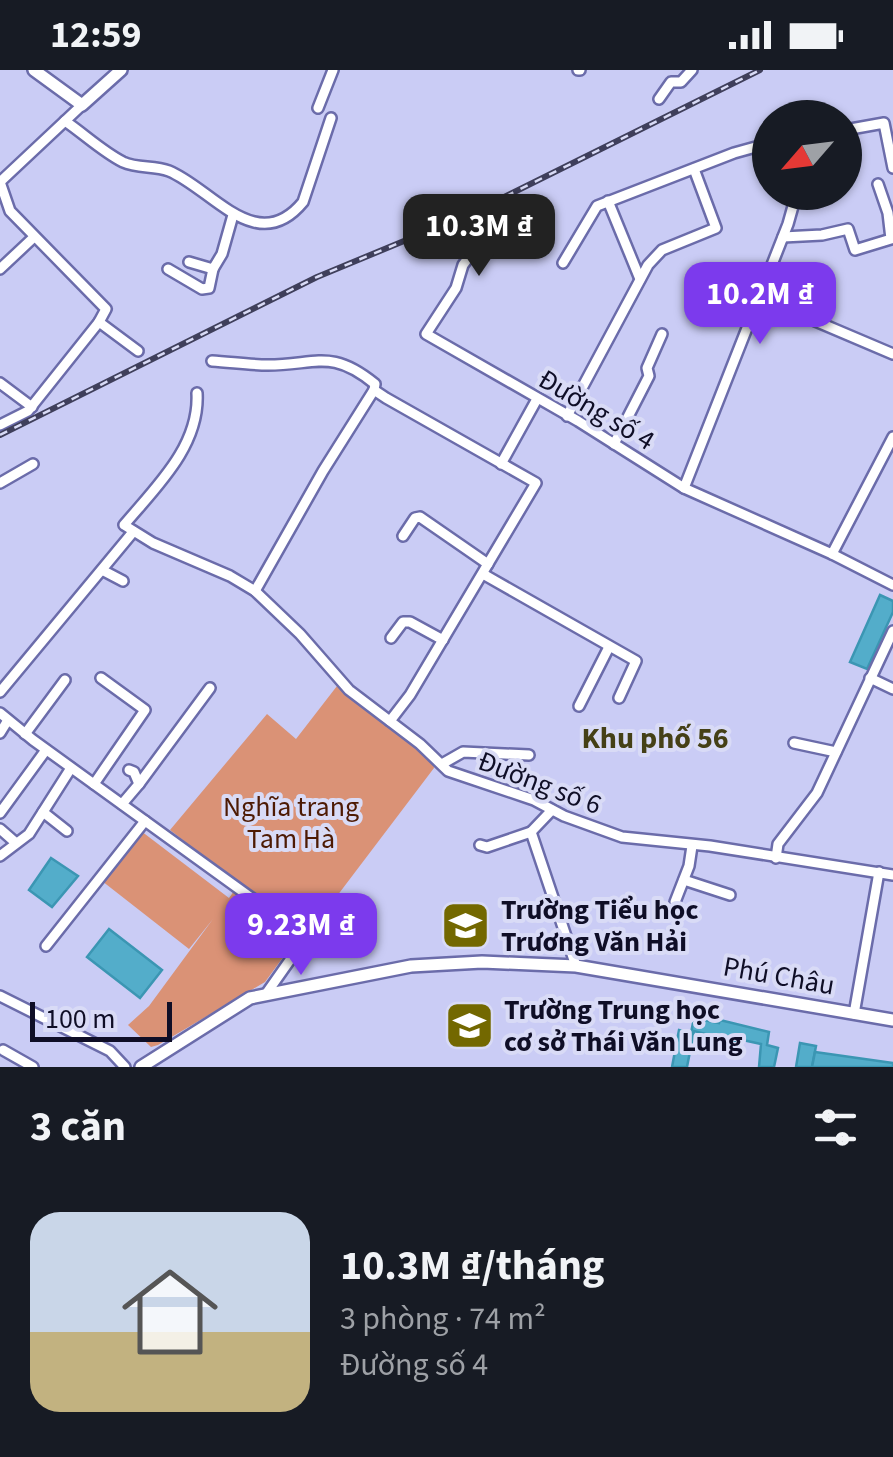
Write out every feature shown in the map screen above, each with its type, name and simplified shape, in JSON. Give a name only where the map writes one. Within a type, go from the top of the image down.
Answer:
[{"type":"street","points":[[34,70],[82,104]]},
{"type":"street","points":[[0,425],[32,407],[106,309],[10,211],[0,182],[120,70]]},
{"type":"street","points":[[318,108],[332,70]]},
{"type":"street","points":[[659,100],[671,82],[681,82],[692,70]]},
{"type":"street","points":[[65,121],[122,162],[171,172],[233,215],[268,224],[294,212],[309,185],[331,118]]},
{"type":"street","points":[[862,127],[884,123],[893,168]]},
{"type":"street","points":[[563,262],[594,208],[752,148]]},
{"type":"street","points":[[568,416],[648,265],[662,250],[716,228],[694,169]]},
{"type":"street","points":[[783,237],[848,228],[855,250],[890,239],[878,184]]},
{"type":"street","points":[[608,201],[640,280]]},
{"type":"street","points":[[684,488],[792,210]]},
{"type":"street","points":[[168,269],[202,289],[209,288],[233,215]]},
{"type":"street","name":"Đường số 4","points":[[526,216],[480,242],[463,265],[456,288],[426,334],[684,488],[832,554],[893,586]]},
{"type":"street","points":[[2,264],[33,238]]},
{"type":"street","points":[[189,262],[213,269]]},
{"type":"street","points":[[759,298],[893,354]]},
{"type":"street","points":[[99,322],[138,350]]},
{"type":"street","points":[[614,444],[649,376],[647,368],[662,334]]},
{"type":"street","points":[[212,361],[269,365],[318,359],[339,362],[375,384],[255,591]]},
{"type":"street","points":[[0,383],[32,407]]},
{"type":"street","points":[[374,390],[536,484],[390,721]]},
{"type":"street","points":[[0,692],[133,532],[124,525],[169,472],[189,438],[198,416],[198,393]]},
{"type":"street","points":[[501,464],[536,399]]},
{"type":"street","points":[[832,554],[893,437]]},
{"type":"street","points":[[0,482],[33,464]]},
{"type":"street","points":[[404,536],[415,518],[420,518],[486,569],[636,661],[618,698]]},
{"type":"street","name":"Đường số 6","points":[[133,532],[255,591],[350,690],[458,775],[534,800],[622,837],[893,875]]},
{"type":"street","points":[[102,570],[122,581]]},
{"type":"street","points":[[391,638],[403,622],[410,622],[442,640]]},
{"type":"street","points":[[776,858],[778,844],[817,793],[893,632]]},
{"type":"street","points":[[579,706],[609,647]]},
{"type":"street","points":[[94,784],[145,710],[101,678]]},
{"type":"street","points":[[870,678],[893,689]]},
{"type":"street","points":[[25,734],[65,680]]},
{"type":"street","points":[[122,804],[210,688]]},
{"type":"street","points":[[0,733],[3,717],[300,933],[304,940],[266,994]]},
{"type":"street","points":[[794,743],[836,752]]},
{"type":"street","points":[[0,812],[46,750]]},
{"type":"street","points":[[442,764],[464,752],[529,755]]},
{"type":"street","points":[[0,856],[29,834],[71,768]]},
{"type":"street","points":[[130,770],[138,784]]},
{"type":"street","points":[[480,845],[487,847],[530,832],[552,810]]},
{"type":"street","points":[[43,812],[66,830]]},
{"type":"street","points":[[46,946],[145,821]]},
{"type":"street","points":[[0,829],[16,843]]},
{"type":"street","points":[[530,832],[576,966]]},
{"type":"street","points":[[675,902],[692,846]]},
{"type":"street","points":[[854,1014],[879,872]]},
{"type":"street","points":[[684,880],[730,895]]},
{"type":"street","name":"Phú Châu","points":[[141,1067],[235,1006],[266,994],[411,966],[482,962],[576,966],[893,1020]]},
{"type":"street","points":[[0,996],[110,1052],[126,1067]]},
{"type":"street","points":[[3,1050],[33,1067]]},
{"type":"green space","name":"Nghĩa trang Tam Hà","points":[[337,686],[433,762],[434,768],[310,937],[295,941],[265,982],[151,1047],[128,1025],[149,1006],[213,919],[189,949],[102,881],[141,831],[229,898],[239,884],[170,830],[267,714],[296,739]]},
{"type":"building","points":[[880,595],[893,601],[893,612],[867,669],[850,662]]},
{"type":"building","points":[[51,858],[78,876],[52,907],[29,890]]},
{"type":"building","points":[[109,929],[162,970],[140,998],[87,957]]},
{"type":"building","points":[[694,1018],[769,1032],[767,1045],[778,1048],[774,1067],[759,1067],[761,1044],[694,1031],[687,1067],[672,1067],[679,1030],[691,1033]]},
{"type":"building","points":[[800,1043],[816,1046],[812,1067],[796,1067]]},
{"type":"building","points":[[815,1052],[893,1063],[893,1067],[812,1067]]},
{"type":"railway","points":[[0,435],[317,277],[474,212],[760,70]]},
{"type":"place","name":"Trường Tiểu học Trương Văn Hải","points":[[466,925]]},
{"type":"place","name":"Trường Trung học cơ sở Thái Văn Lung","points":[[469,1025]]},
{"type":"district","name":"Khu phố 56","points":[[655,738]]}]
